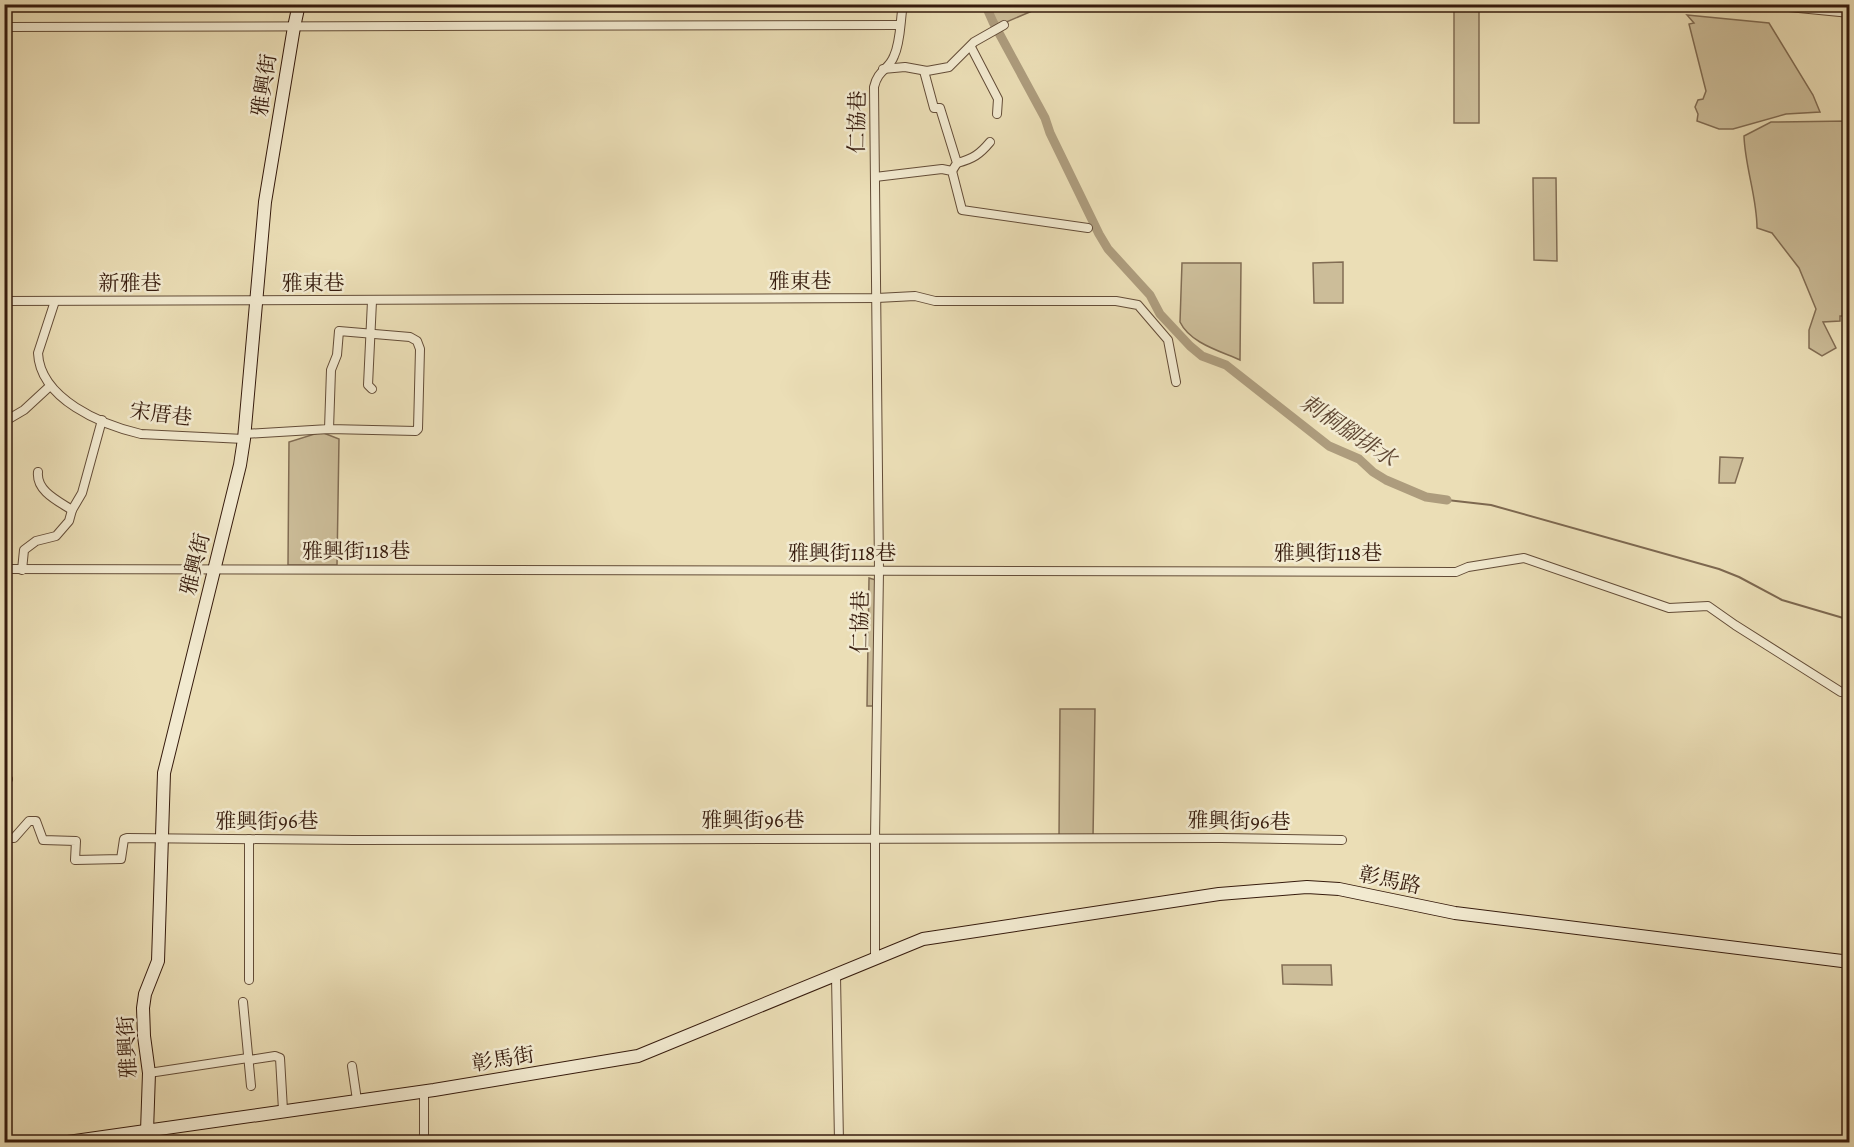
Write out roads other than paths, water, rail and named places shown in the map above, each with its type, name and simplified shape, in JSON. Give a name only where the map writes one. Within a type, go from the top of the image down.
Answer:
[{"type":"street","name":"雅興街","points":[[149,1137],[149,1073],[143,1008],[145,994],[158,961],[164,773],[240,465],[265,202],[299,4]]},
{"type":"street","name":"仁協巷","points":[[875,959],[874,838],[879,571],[874,87],[877,76],[892,62],[896,53],[903,4]]},
{"type":"street","points":[[1758,4],[1850,13]]},
{"type":"street","points":[[4,27],[899,25]]},
{"type":"street","name":"仁協巷","points":[[883,69],[905,67],[924,70],[949,67],[974,42],[1004,26]]},
{"type":"street","points":[[971,46],[998,99],[997,114]]},
{"type":"street","points":[[924,70],[934,108],[940,108],[955,167],[962,210],[1088,228]]},
{"type":"street","name":"仁協巷","points":[[875,177],[955,167],[980,155],[990,142]]},
{"type":"street","name":"雅東巷","points":[[255,301],[915,296],[935,301],[1116,301],[1138,305],[1168,340],[1176,382]]},
{"type":"street","name":"新雅巷","points":[[4,301],[255,301]]},
{"type":"street","name":"宋厝巷","points":[[55,301],[38,358],[50,386],[69,403],[125,430],[141,434],[244,437]]},
{"type":"street","name":"雅東巷","points":[[372,301],[368,385],[372,389]]},
{"type":"street","points":[[244,437],[329,429],[416,431],[418,429],[419,344],[414,338],[339,331],[337,355],[331,370],[329,429]]},
{"type":"street","points":[[4,435],[7,420],[24,410],[50,386]]},
{"type":"street","points":[[22,570],[24,550],[36,542],[56,536],[69,522],[72,510],[82,493],[102,420]]},
{"type":"street","points":[[38,472],[37,479],[41,487],[72,510]]},
{"type":"street","name":"雅興街118巷","points":[[4,569],[1456,572],[1468,567],[1524,558],[1669,608],[1708,606],[1735,626],[1841,692]]},
{"type":"street","points":[[4,777],[8,779],[4,786]]},
{"type":"street","name":"雅興街96巷","points":[[4,838],[14,838],[29,821],[36,821],[43,840],[76,841],[75,860],[121,859],[124,838],[1221,838],[1342,840]]},
{"type":"street","points":[[249,839],[249,980]]},
{"type":"street","name":"彰馬路","points":[[923,939],[1219,894],[1306,887],[1338,889],[1455,913],[1850,962]]},
{"type":"street","name":"彰馬街","points":[[68,1142],[149,1137],[283,1110],[424,1091],[638,1056],[923,939]]},
{"type":"street","points":[[836,976],[839,1143]]},
{"type":"street","points":[[243,1002],[251,1086]]},
{"type":"street","points":[[149,1073],[275,1056],[280,1058],[283,1110]]},
{"type":"street","points":[[352,1065],[357,1100]]},
{"type":"street","points":[[424,1091],[424,1143]]},
{"type":"waterway","name":"刺桐腳排水","points":[[985,4],[1045,118],[1099,234],[1108,249],[1150,295],[1160,314],[1202,356],[1226,365],[1329,446],[1359,459],[1386,480],[1426,497],[1447,500]]},
{"type":"waterway","name":"刺桐腳排水","points":[[1447,500],[1491,505],[1719,569],[1782,600],[1850,620]]}]
